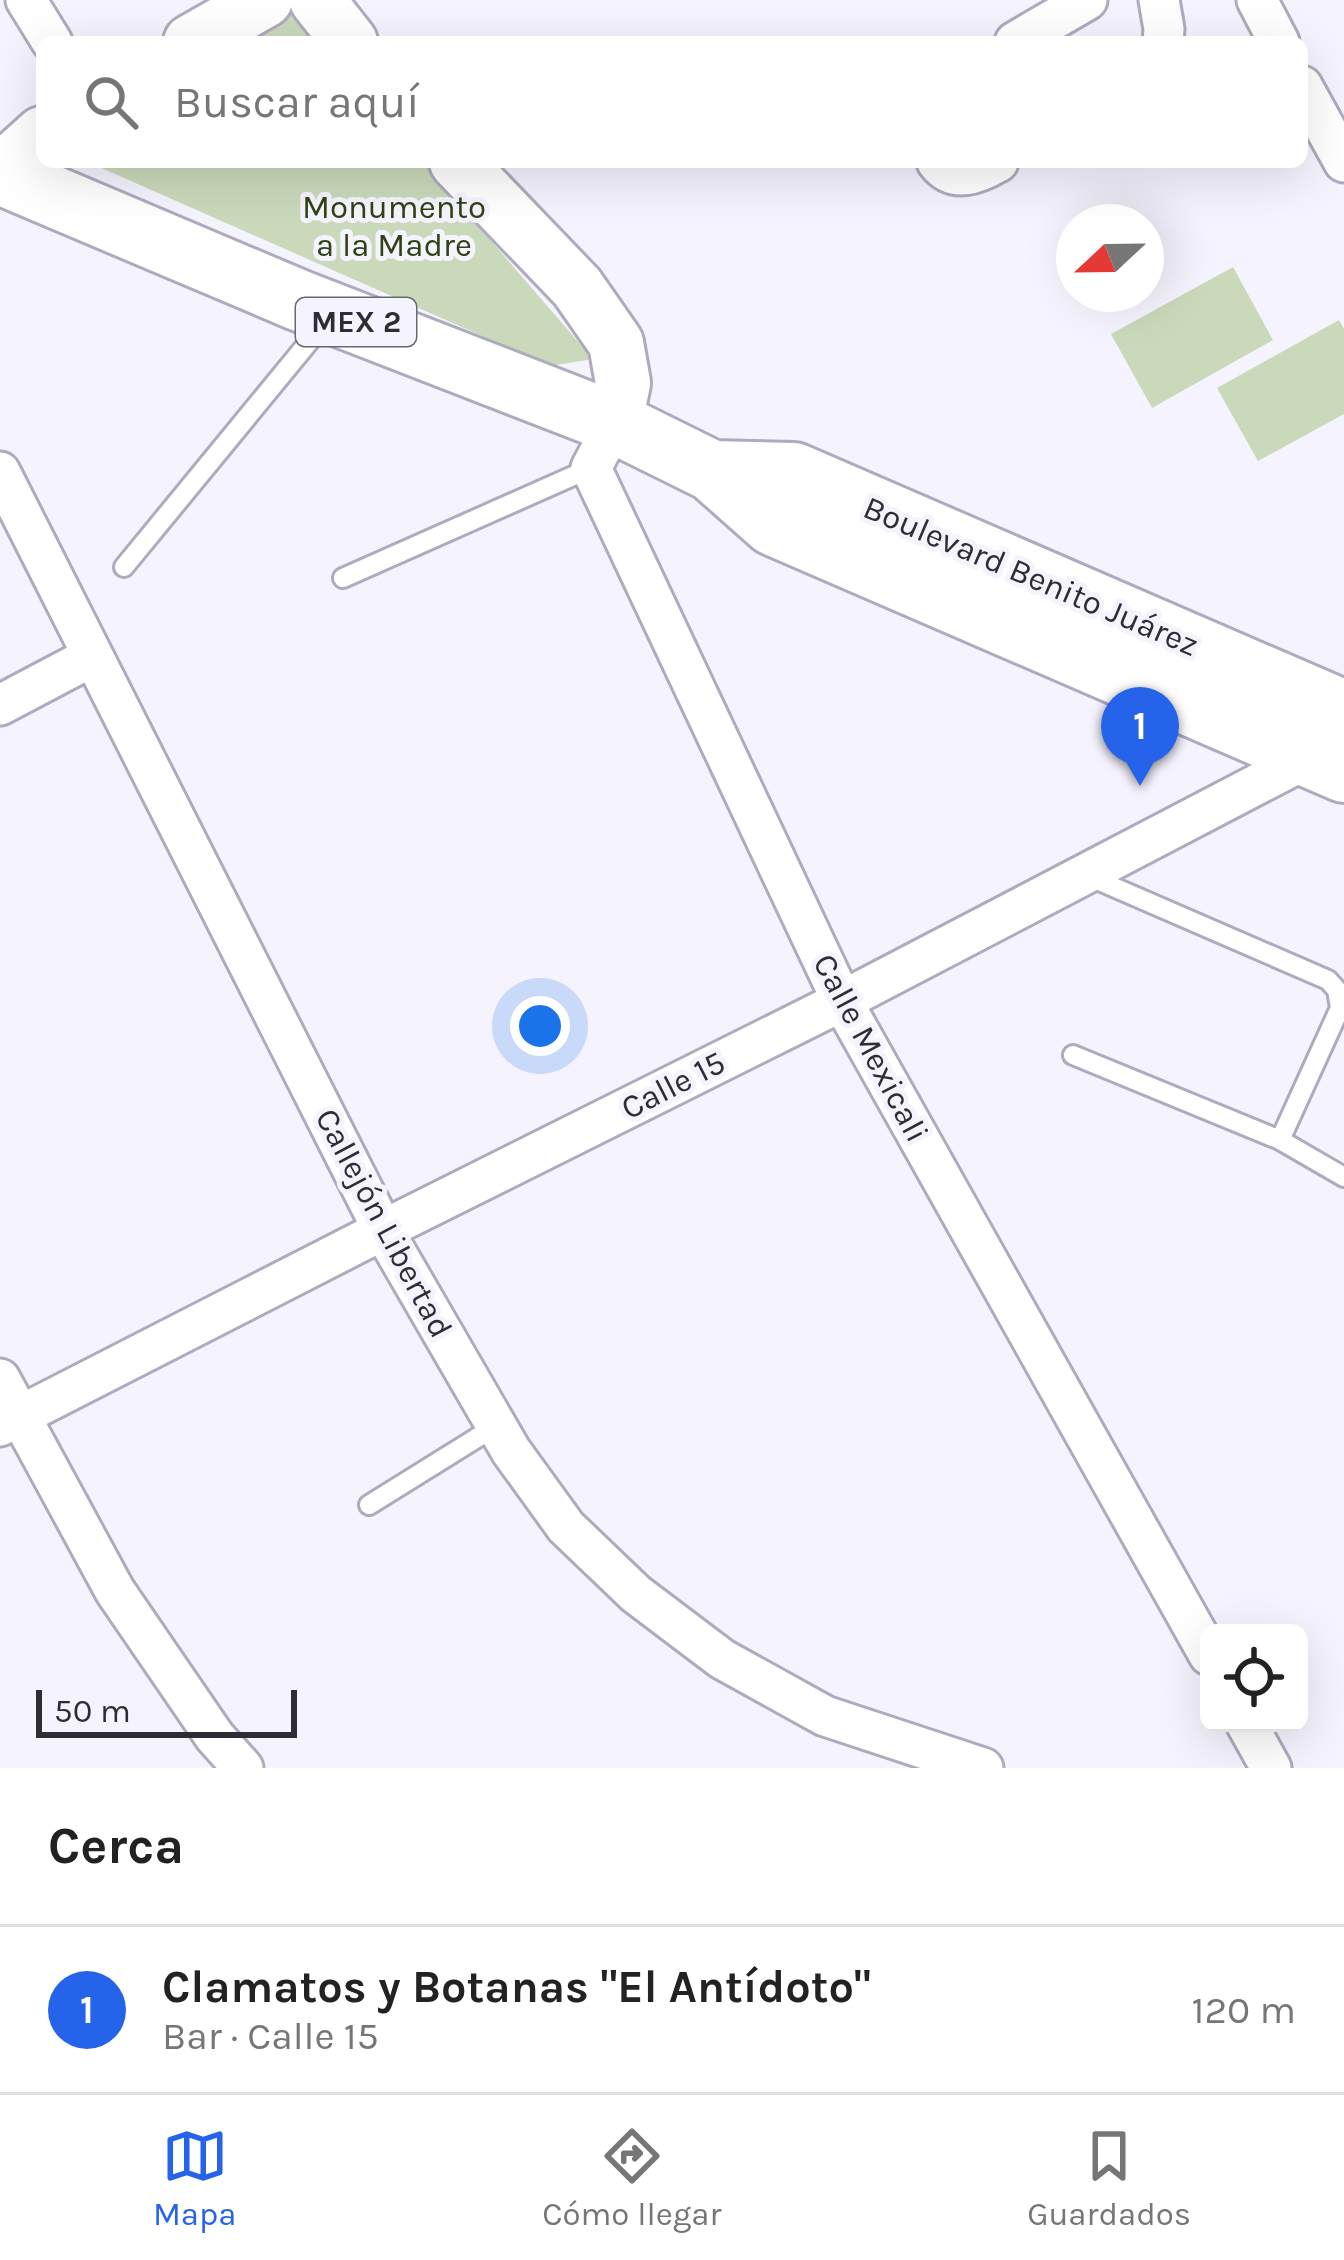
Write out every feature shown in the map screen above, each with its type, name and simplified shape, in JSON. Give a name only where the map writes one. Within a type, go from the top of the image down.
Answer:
[{"type":"main road","points":[[202,36],[265,0]]},
{"type":"main road","points":[[317,0],[345,36]]},
{"type":"main road","points":[[0,173],[36,140]]},
{"type":"main road","points":[[464,168],[577,286],[616,343],[623,382],[603,446]]},
{"type":"main road","name":"Boulevard Benito Juárez","points":[[0,173],[333,313],[603,446],[712,471],[794,473],[1344,711]]},
{"type":"main road","name":"Boulevard Benito Juárez","points":[[712,471],[773,525],[1332,757]]},
{"type":"street","points":[[26,0],[48,36]]},
{"type":"street","points":[[1025,36],[1088,0]]},
{"type":"street","points":[[1160,0],[1163,36]]},
{"type":"street","points":[[1256,0],[1276,36]]},
{"type":"street","points":[[1308,97],[1344,162]]},
{"type":"street","points":[[940,168],[956,177],[987,168]]},
{"type":"street","name":"Calle Mexicali","points":[[603,446],[842,1001],[1200,1639]]},
{"type":"street","name":"Callejón Libertad","points":[[0,472],[383,1230],[511,1451],[566,1527],[637,1594],[722,1659],[825,1716],[983,1768]]},
{"type":"street","points":[[0,705],[93,656]]},
{"type":"street","name":"Calle 15","points":[[9,1421],[1084,874],[1332,757]]},
{"type":"street","points":[[0,1378],[9,1421],[115,1591],[215,1737],[243,1768]]},
{"type":"street","points":[[1251,1732],[1271,1768]]},
{"type":"lane","points":[[124,567],[333,313]]},
{"type":"lane","points":[[343,578],[603,446]]},
{"type":"lane","points":[[1084,874],[1328,980],[1337,990],[1340,1008],[1280,1140]]},
{"type":"lane","points":[[1073,1055],[1280,1140],[1344,1177]]},
{"type":"lane","points":[[369,1505],[496,1426]]},
{"type":"green space","points":[[294,12],[315,36],[252,36]]},
{"type":"green space","name":"Monumento a la Madre","points":[[102,168],[428,168],[593,359],[550,366]]},
{"type":"green space","points":[[1233,267],[1273,340],[1152,408],[1111,334],[1151,312],[1164,312],[1164,305]]},
{"type":"green space","points":[[1339,320],[1344,329],[1344,414],[1258,461],[1217,388]]},
{"type":"place","name":"Clamatos y Botanas \"El Antídoto\"","points":[[1140,786]]}]
